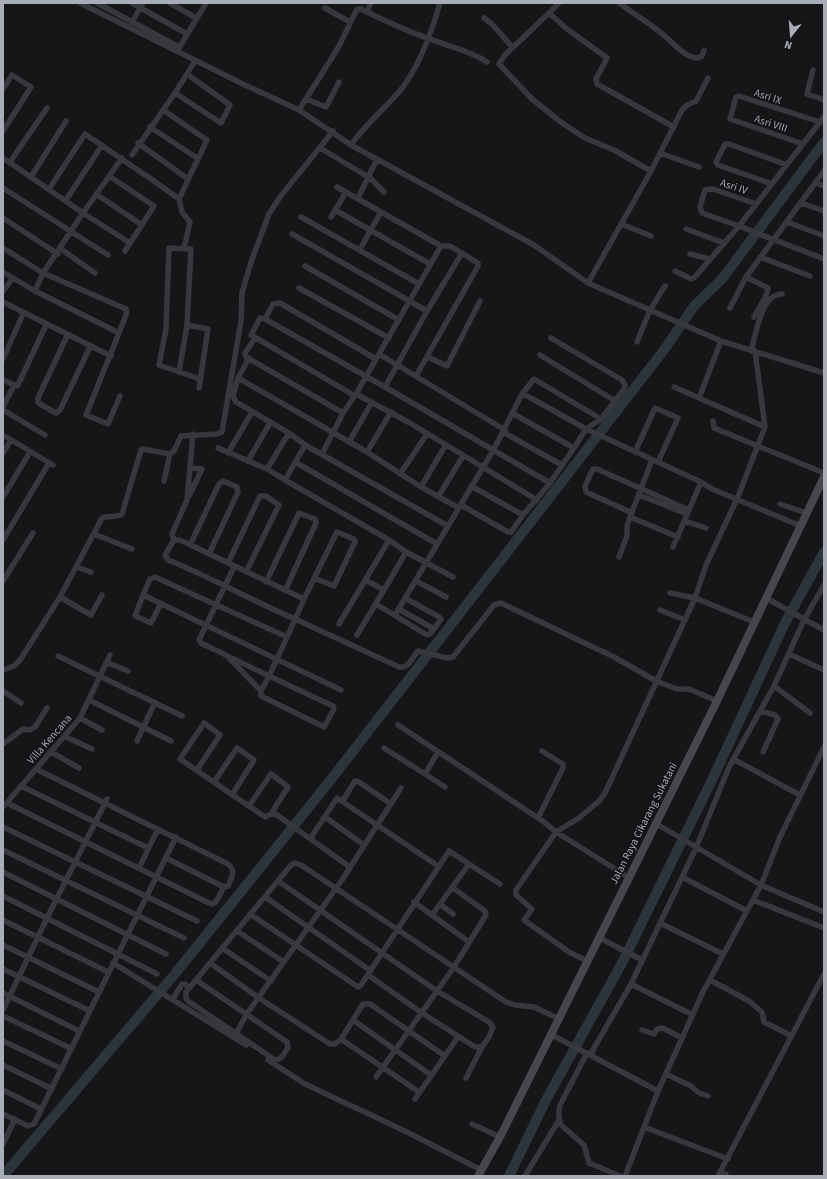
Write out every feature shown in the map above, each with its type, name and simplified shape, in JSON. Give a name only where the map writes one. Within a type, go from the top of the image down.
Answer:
[{"type":"main road","name":"Jalan Raya Cikarang Sukatani","points":[[479,1173],[500,1137],[557,1018],[717,701],[806,513],[823,482]]},
{"type":"street","points":[[80,3],[129,28],[178,50]]},
{"type":"street","points":[[97,3],[132,22],[195,61],[299,110],[377,159],[534,245],[588,283],[671,320],[721,340],[824,373]]},
{"type":"street","points":[[132,3],[142,5],[187,34]]},
{"type":"street","points":[[170,3],[196,18]]},
{"type":"street","points":[[178,50],[206,3]]},
{"type":"street","points":[[367,12],[371,3]]},
{"type":"street","points":[[351,144],[363,128],[399,91],[428,39],[440,3]]},
{"type":"street","points":[[558,3],[500,60],[498,64],[532,99],[568,127],[586,138],[614,150],[651,171]]},
{"type":"street","points":[[619,3],[668,38],[675,47],[686,54],[698,58],[702,56],[704,50]]},
{"type":"street","points":[[129,28],[142,5]]},
{"type":"street","points":[[325,8],[350,22]]},
{"type":"street","points":[[299,110],[338,48],[357,10],[367,12],[428,39],[473,53],[487,62]]},
{"type":"street","points":[[549,13],[567,29],[607,58],[596,79],[597,84],[674,127]]},
{"type":"street","points":[[484,18],[492,24],[513,48]]},
{"type":"street","points":[[132,154],[138,143],[175,93],[195,61]]},
{"type":"street","points":[[814,70],[807,94],[824,100]]},
{"type":"street","points":[[175,93],[221,123],[230,105],[187,74]]},
{"type":"street","points":[[3,89],[12,75],[31,88],[3,131]]},
{"type":"street","points":[[588,283],[674,127],[687,105],[697,99],[708,78]]},
{"type":"street","points":[[306,98],[326,107],[339,82]]},
{"type":"street","name":"Asri IX","points":[[733,121],[729,117],[734,101],[739,96],[820,122]]},
{"type":"street","points":[[10,162],[47,108]]},
{"type":"street","points":[[163,110],[207,140],[197,158],[179,199],[182,212],[190,222],[184,248]]},
{"type":"street","points":[[675,271],[694,278],[739,226],[824,117]]},
{"type":"street","points":[[31,177],[66,121]]},
{"type":"street","name":"Asri VIII","points":[[733,121],[803,144]]},
{"type":"street","points":[[150,127],[197,158]]},
{"type":"street","points":[[164,481],[170,454],[174,451],[180,437],[193,434],[217,434],[222,432],[241,320],[242,293],[251,262],[269,214],[280,196],[333,131]]},
{"type":"street","points":[[49,189],[86,134],[179,199]]},
{"type":"street","points":[[138,143],[188,179]]},
{"type":"street","points":[[772,184],[718,165],[716,162],[721,149],[725,144],[729,144],[787,165]]},
{"type":"street","points":[[66,200],[102,145]]},
{"type":"street","points":[[320,148],[370,178],[384,192]]},
{"type":"street","points":[[660,153],[699,167]]},
{"type":"street","points":[[3,158],[83,213],[130,243]]},
{"type":"street","points":[[35,291],[43,274],[59,252],[83,213],[122,158]]},
{"type":"street","points":[[358,198],[370,178],[377,159]]},
{"type":"street","points":[[730,308],[746,277],[824,171]]},
{"type":"street","points":[[109,176],[154,206],[125,251]]},
{"type":"street","points":[[816,183],[824,186]]},
{"type":"street","points":[[3,188],[108,255]]},
{"type":"street","points":[[337,188],[358,198],[441,246],[450,246],[478,263],[478,266],[416,376]]},
{"type":"street","name":"Asri IV","points":[[739,226],[702,213],[700,206],[705,190],[708,189],[756,204]]},
{"type":"street","points":[[331,217],[346,192]]},
{"type":"street","points":[[96,194],[142,225]]},
{"type":"street","points":[[801,203],[824,211]]},
{"type":"street","points":[[335,210],[430,264]]},
{"type":"street","points":[[360,249],[381,212]]},
{"type":"street","points":[[301,216],[419,284]]},
{"type":"street","points":[[3,218],[95,273]]},
{"type":"street","points":[[787,222],[824,236]]},
{"type":"street","points":[[621,224],[651,236]]},
{"type":"street","points":[[739,226],[824,259]]},
{"type":"street","points":[[686,229],[724,243]]},
{"type":"street","points":[[292,234],[427,311]]},
{"type":"street","points":[[322,454],[332,432],[378,357],[441,246]]},
{"type":"street","points":[[3,248],[43,274],[126,309],[119,333],[86,415],[108,424],[120,396]]},
{"type":"street","points":[[179,372],[187,325],[191,250],[184,248],[169,248],[166,329],[159,365],[179,372],[200,379]]},
{"type":"street","points":[[385,387],[427,311],[462,253]]},
{"type":"street","points":[[690,254],[710,259]]},
{"type":"street","points":[[760,257],[810,276]]},
{"type":"street","points":[[306,266],[399,320]]},
{"type":"street","points":[[3,272],[35,291],[119,333]]},
{"type":"street","points":[[746,277],[768,288],[754,317]]},
{"type":"street","points":[[3,291],[12,278]]},
{"type":"street","points":[[637,342],[650,310],[665,286]]},
{"type":"street","points":[[299,288],[388,338]]},
{"type":"street","points":[[587,961],[569,952],[524,920],[532,909],[516,895],[516,893],[556,832],[579,818],[599,801],[605,793],[638,725],[656,681],[695,598],[706,565],[737,499],[765,427],[753,351],[764,306],[772,296],[782,294]]},
{"type":"street","points":[[428,357],[447,366],[480,301]]},
{"type":"street","points":[[3,302],[67,336],[110,356]]},
{"type":"street","points":[[265,319],[274,304],[280,303],[378,357],[397,365],[562,465]]},
{"type":"street","points":[[3,359],[24,314]]},
{"type":"street","points":[[537,500],[445,446],[391,412],[355,395],[255,338],[251,333],[258,321],[260,318],[265,319],[494,449],[550,483]]},
{"type":"street","points":[[3,407],[14,385],[18,385],[46,325]]},
{"type":"street","points":[[187,325],[208,329],[199,388]]},
{"type":"street","points":[[67,336],[38,398],[38,402],[40,404],[56,413],[60,410],[90,347]]},
{"type":"street","points":[[255,338],[244,356],[343,413]]},
{"type":"street","points":[[238,378],[368,452],[400,474],[438,497],[508,532],[511,532],[550,483],[574,448],[589,430],[601,419],[615,401],[624,389],[625,385],[622,380],[552,338]]},
{"type":"street","points":[[699,398],[721,340]]},
{"type":"street","points":[[540,355],[615,401]]},
{"type":"street","points":[[249,358],[238,378],[234,400],[270,423],[289,433],[305,445],[448,526]]},
{"type":"street","points":[[395,615],[494,449],[522,394],[534,379],[601,419]]},
{"type":"street","points":[[3,380],[14,385]]},
{"type":"street","points":[[674,387],[765,427]]},
{"type":"street","points":[[522,394],[589,430],[701,482],[712,489],[801,526]]},
{"type":"street","points":[[349,442],[372,402]]},
{"type":"street","points":[[618,556],[627,536],[627,526],[640,492],[678,418],[655,408],[635,452]]},
{"type":"street","points":[[3,410],[46,435]]},
{"type":"street","points":[[228,453],[252,412]]},
{"type":"street","points":[[368,452],[391,412]]},
{"type":"street","points":[[512,413],[574,448]]},
{"type":"street","points":[[712,421],[714,428],[824,473]]},
{"type":"street","points":[[248,461],[270,423]]},
{"type":"street","points":[[267,469],[289,433]]},
{"type":"street","points":[[187,500],[193,434]]},
{"type":"street","points":[[400,474],[426,434]]},
{"type":"street","points":[[3,435],[51,464],[3,540]]},
{"type":"street","points":[[3,453],[11,440]]},
{"type":"street","points":[[286,480],[305,445]]},
{"type":"street","points":[[421,487],[445,446]]},
{"type":"street","points":[[218,448],[267,469],[389,540],[426,564],[453,577]]},
{"type":"street","points":[[3,670],[14,666],[20,660],[60,597],[102,518],[106,516],[119,516],[122,514],[141,450],[143,449],[170,454]]},
{"type":"street","points":[[3,497],[30,452]]},
{"type":"street","points":[[438,497],[463,456]]},
{"type":"street","points":[[295,462],[437,544]]},
{"type":"street","points":[[190,468],[202,469],[172,534],[174,540],[165,555],[168,560],[401,668],[407,665],[416,652],[420,651],[440,656],[453,657],[494,605],[501,603],[614,657],[656,681],[677,689],[689,689],[717,701]]},
{"type":"street","points":[[678,537],[588,493],[585,489],[586,481],[593,469],[597,469],[640,492],[688,512]]},
{"type":"street","points":[[190,545],[219,484],[223,481],[237,487],[238,492],[209,554]]},
{"type":"street","points":[[673,547],[701,482]]},
{"type":"street","points":[[471,486],[523,515]]},
{"type":"street","points":[[228,563],[260,496],[266,496],[280,505],[246,572]]},
{"type":"street","points":[[780,504],[806,513]]},
{"type":"street","points":[[266,582],[299,513],[315,519],[316,523],[285,591]]},
{"type":"street","points":[[684,520],[706,528]]},
{"type":"street","points":[[234,566],[199,638],[200,642],[269,676],[333,706],[334,709],[324,727],[261,697],[261,691],[269,676],[296,619],[314,578],[337,532],[354,539],[355,542],[334,586],[314,578]]},
{"type":"street","points":[[3,581],[33,533]]},
{"type":"street","points":[[94,534],[132,549]]},
{"type":"street","points":[[174,540],[180,540],[304,600]]},
{"type":"street","points":[[339,624],[389,540]]},
{"type":"street","points":[[357,635],[406,552]]},
{"type":"street","points":[[76,567],[91,572]]},
{"type":"street","points":[[161,603],[152,622],[148,623],[136,618],[135,612],[150,579],[155,577],[287,637]]},
{"type":"street","points":[[365,580],[384,590]]},
{"type":"street","points":[[416,581],[446,597]]},
{"type":"street","points":[[620,1176],[589,1163],[584,1145],[560,1125],[558,1112],[560,1105],[587,1053],[631,984],[641,959],[696,848],[733,759],[774,686],[804,620],[824,585]]},
{"type":"street","points":[[670,593],[695,598],[754,622]]},
{"type":"street","points":[[60,597],[91,615],[102,595]]},
{"type":"street","points":[[143,595],[341,690]]},
{"type":"street","points":[[376,604],[427,635],[430,634],[441,619],[406,598]]},
{"type":"street","points":[[766,598],[796,616],[824,630]]},
{"type":"street","points":[[399,609],[434,629]]},
{"type":"street","points":[[660,610],[685,620]]},
{"type":"street","points":[[789,654],[824,670]]},
{"type":"street","name":"Villa Kencana","points":[[5,805],[80,718],[110,655]]},
{"type":"street","points":[[226,655],[261,691]]},
{"type":"street","points":[[58,656],[182,716]]},
{"type":"street","points":[[106,662],[128,671]]},
{"type":"street","points":[[774,686],[810,713]]},
{"type":"street","points":[[3,691],[22,703]]},
{"type":"street","points":[[89,700],[170,741]]},
{"type":"street","points":[[137,741],[142,727],[155,702]]},
{"type":"street","points":[[3,744],[23,729],[30,730],[35,727],[47,708]]},
{"type":"street","points":[[760,710],[775,715],[778,719],[763,752]]},
{"type":"street","points":[[80,718],[102,730]]},
{"type":"street","points":[[197,770],[220,735],[204,723],[180,759],[265,817],[271,814],[288,787],[271,774],[249,806]]},
{"type":"street","points":[[398,725],[538,818],[556,832],[628,877]]},
{"type":"street","points":[[64,736],[92,749]]},
{"type":"street","points":[[625,1176],[658,1091],[692,1015],[723,954],[761,885],[780,837],[824,747]]},
{"type":"street","points":[[214,782],[238,748],[254,760],[232,795]]},
{"type":"street","points":[[384,748],[445,787]]},
{"type":"street","points":[[538,818],[563,768],[563,764],[542,751]]},
{"type":"street","points":[[51,752],[80,768]]},
{"type":"street","points":[[425,774],[438,752]]},
{"type":"street","points":[[733,759],[800,795]]},
{"type":"street","points":[[5,805],[86,841],[212,904],[216,902],[224,887],[228,886],[233,874],[231,867],[176,837],[36,769]]},
{"type":"street","points":[[342,800],[355,781],[359,782],[391,804]]},
{"type":"street","points":[[21,786],[148,848]]},
{"type":"street","points":[[236,1034],[246,1015],[321,910],[401,788]]},
{"type":"street","points":[[312,840],[312,836],[337,798],[378,824],[438,866]]},
{"type":"street","points":[[3,1010],[56,899],[106,802]]},
{"type":"street","points":[[271,814],[284,820],[350,867]]},
{"type":"street","points":[[324,817],[364,846]]},
{"type":"street","points":[[655,823],[761,885],[824,912]]},
{"type":"street","points":[[3,827],[76,861],[196,921]]},
{"type":"street","points":[[139,868],[158,829]]},
{"type":"street","points":[[3,1114],[28,1126],[32,1126],[62,1069],[70,1048],[90,1011],[176,837]]},
{"type":"street","points":[[3,850],[184,938]]},
{"type":"street","points":[[250,914],[295,946],[358,986],[361,985],[399,929],[414,902],[449,851],[500,884]]},
{"type":"street","points":[[166,858],[224,887]]},
{"type":"street","points":[[196,980],[287,1042],[288,1048],[281,1058],[274,1060],[236,1034],[188,1000],[186,998],[186,992],[250,914],[295,863],[399,929],[506,1002],[515,1005],[534,1007],[557,1018]]},
{"type":"street","points":[[432,915],[469,864]]},
{"type":"street","points":[[3,872],[166,954]]},
{"type":"street","points":[[682,877],[747,911]]},
{"type":"street","points":[[278,881],[437,991],[489,1022],[493,1027],[490,1037],[482,1047],[466,1078]]},
{"type":"street","points":[[376,1078],[454,967],[486,913],[453,888]]},
{"type":"street","points":[[3,896],[157,974]]},
{"type":"street","points":[[265,897],[309,927],[422,1013],[475,1047],[482,1047]]},
{"type":"street","points":[[753,900],[824,928]]},
{"type":"street","points":[[414,902],[469,942]]},
{"type":"street","points":[[441,904],[453,914]]},
{"type":"street","points":[[3,920],[108,972]]},
{"type":"street","points":[[660,923],[723,954]]},
{"type":"street","points":[[237,931],[284,962]]},
{"type":"street","points":[[598,937],[641,959]]},
{"type":"street","points":[[3,945],[99,992]]},
{"type":"street","points":[[222,948],[271,981]]},
{"type":"street","points":[[113,962],[305,1084],[407,1132],[479,1173]]},
{"type":"street","points":[[210,963],[259,998],[330,1044],[335,1044],[341,1039],[363,1004],[370,1004],[445,1056]]},
{"type":"street","points":[[3,969],[90,1011]]},
{"type":"street","points":[[718,1175],[824,974]]},
{"type":"street","points":[[710,980],[744,997],[762,1012],[764,1022],[792,1036]]},
{"type":"street","points":[[172,999],[182,984],[185,984],[189,988]]},
{"type":"street","points":[[631,984],[692,1015]]},
{"type":"street","points":[[3,993],[79,1031]]},
{"type":"street","points":[[3,1016],[70,1048]]},
{"type":"street","points":[[353,1020],[431,1075]]},
{"type":"street","points":[[642,1030],[654,1034],[657,1029],[663,1028],[682,1038]]},
{"type":"street","points":[[550,1034],[658,1091]]},
{"type":"street","points":[[414,1099],[458,1037]]},
{"type":"street","points":[[341,1039],[383,1066],[419,1092]]},
{"type":"street","points":[[3,1041],[62,1069]]},
{"type":"street","points":[[3,1065],[52,1089]]},
{"type":"street","points":[[666,1074],[691,1086],[699,1093],[708,1096]]},
{"type":"street","points":[[3,1090],[41,1109]]},
{"type":"street","points":[[3,1144],[4,1137],[15,1120]]},
{"type":"street","points":[[525,1176],[544,1142],[559,1120]]},
{"type":"street","points":[[472,1124],[500,1137]]},
{"type":"street","points":[[644,1127],[728,1158]]},
{"type":"street","points":[[718,1175],[726,1174],[725,1176]]},
{"type":"waterway","points":[[3,1176],[174,975],[329,782],[664,350],[694,306],[722,279],[824,142]]},
{"type":"waterway","points":[[509,1176],[546,1100],[622,963],[712,780],[785,623],[824,552]]}]
